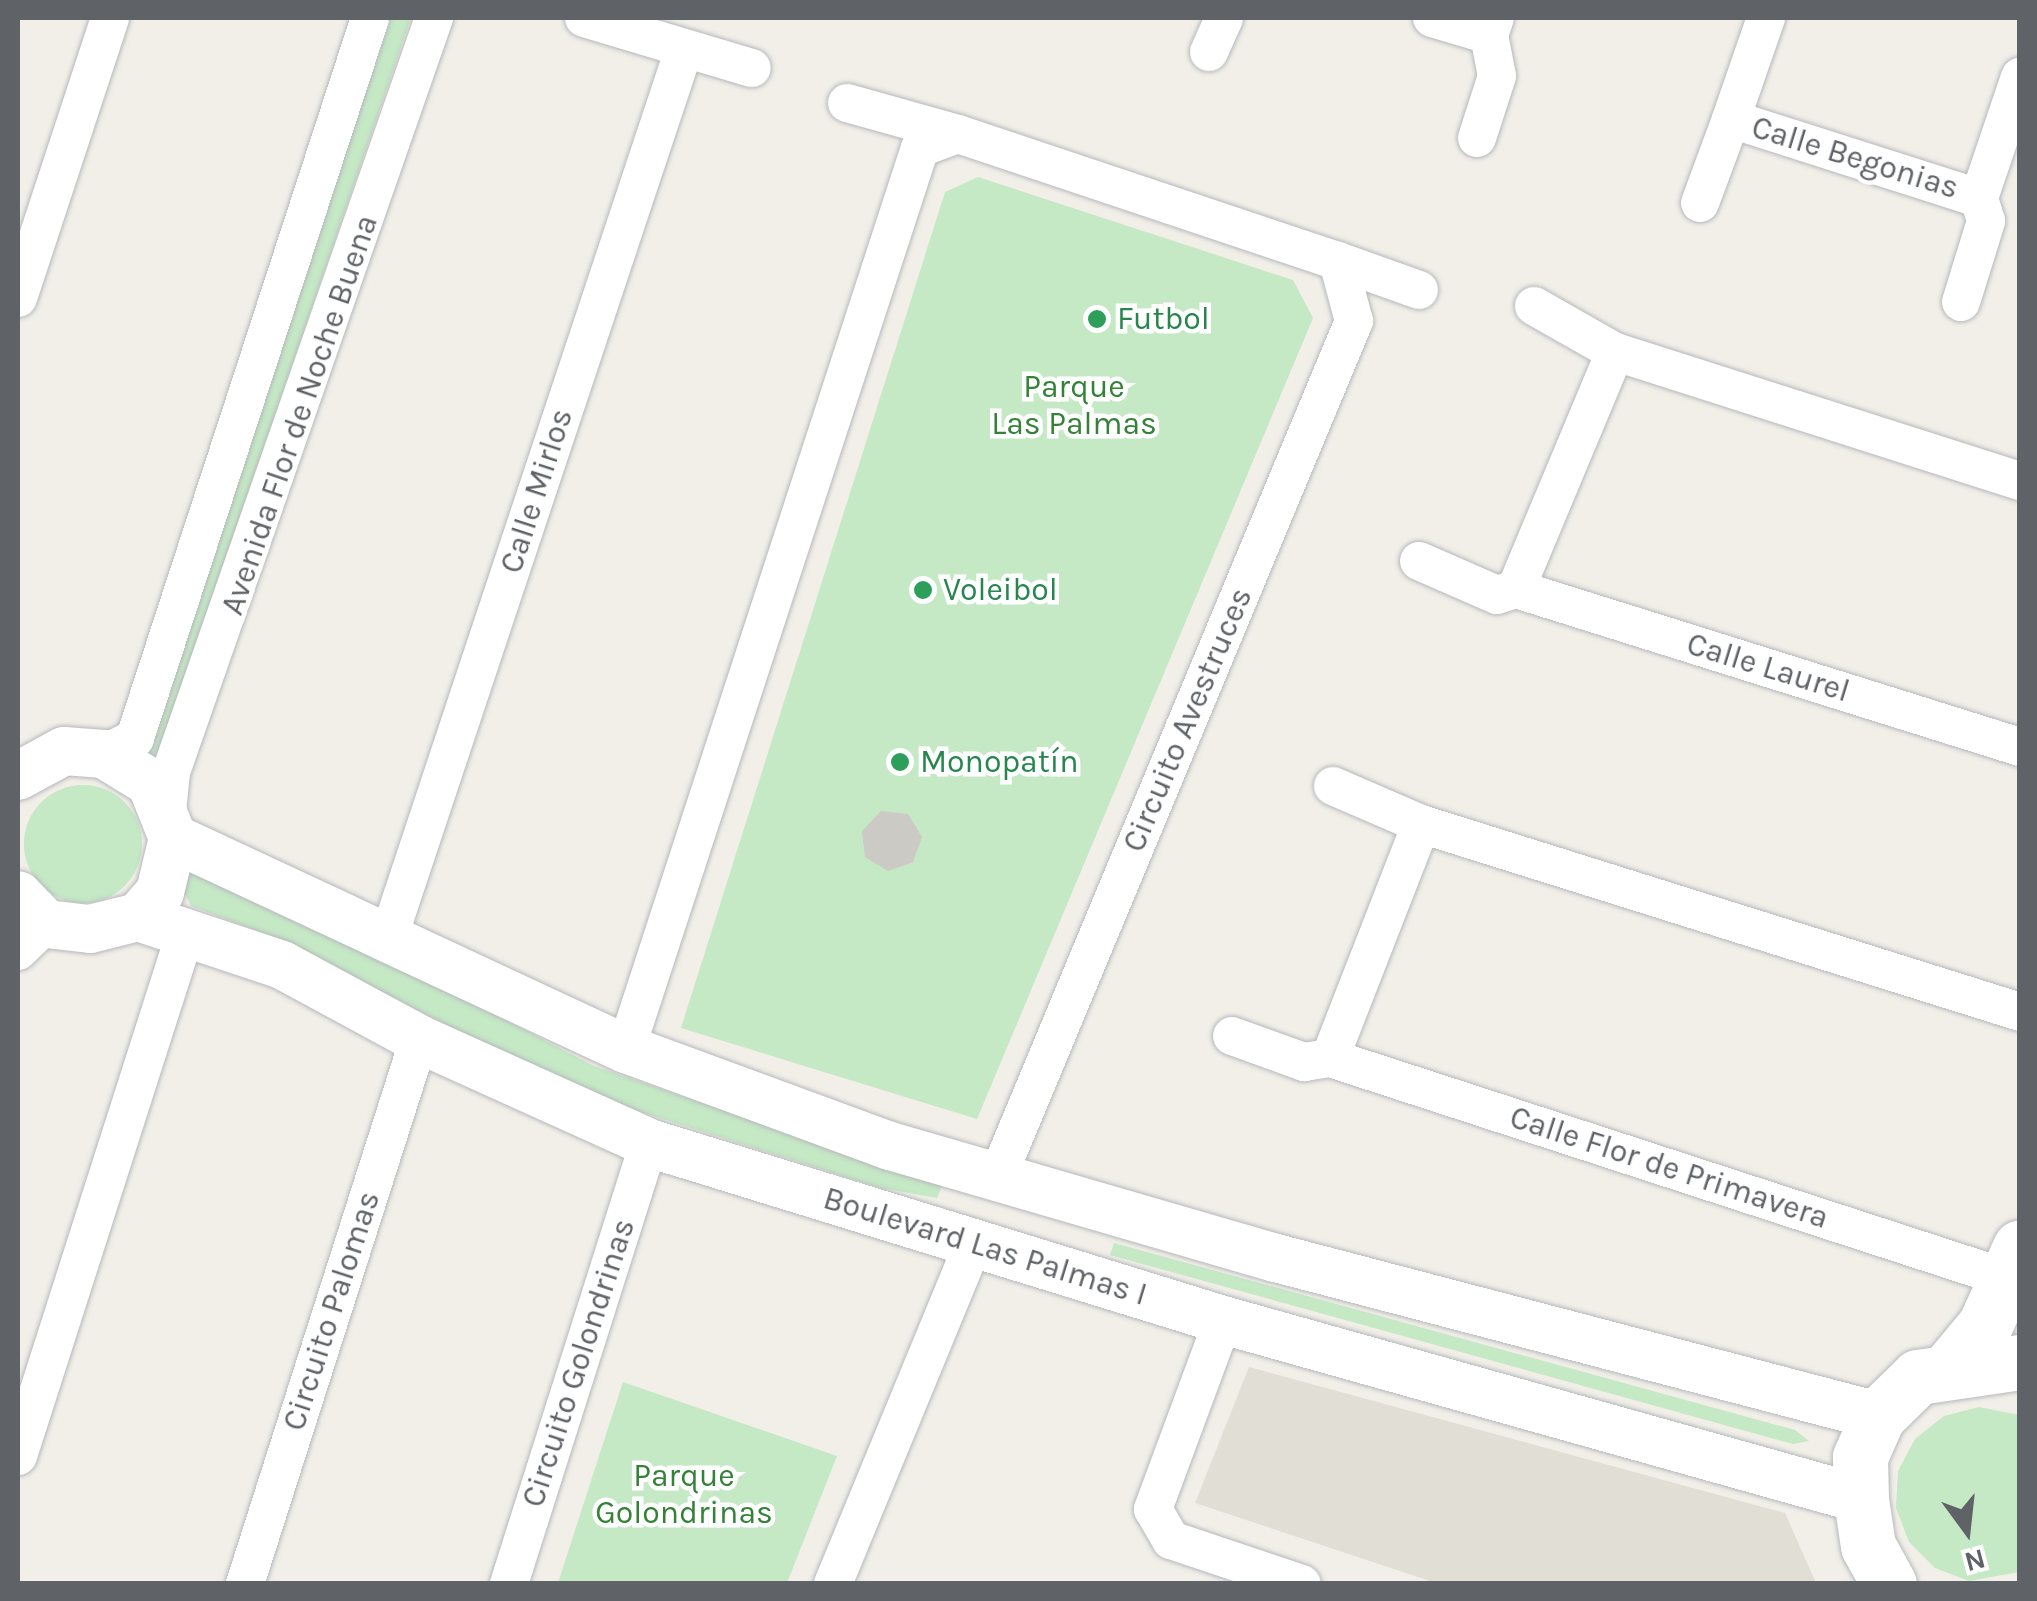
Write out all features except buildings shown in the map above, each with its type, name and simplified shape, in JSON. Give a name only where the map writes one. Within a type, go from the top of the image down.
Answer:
[{"type":"main road","points":[[1951,1366],[2014,1263]]},
{"type":"main road","points":[[1888,1584],[1868,1546],[1860,1499],[1860,1457],[1878,1416],[1918,1377],[1951,1366],[2020,1362]]},
{"type":"street","points":[[18,298],[110,18]]},
{"type":"street","name":"Avenida Flor de Noche Buena","points":[[104,754],[135,738],[370,18]]},
{"type":"street","name":"Avenida Flor de Noche Buena","points":[[170,825],[171,772],[434,18]]},
{"type":"street","points":[[584,18],[752,68]]},
{"type":"street","points":[[1432,18],[1492,26],[1497,76],[1478,138]]},
{"type":"street","name":"Calle Begonias","points":[[1700,203],[1766,18]]},
{"type":"street","name":"Calle Mirlos","points":[[390,933],[684,49]]},
{"type":"street","name":"Calle Begonias","points":[[1962,302],[1986,222],[1979,198],[2020,77]]},
{"type":"street","points":[[847,103],[958,134],[1419,290]]},
{"type":"street","name":"Calle Begonias","points":[[1731,119],[1979,198]]},
{"type":"street","points":[[626,1048],[920,148],[958,134]]},
{"type":"street","name":"Circuito Avestruces","points":[[998,1176],[1354,321],[1338,261]]},
{"type":"street","points":[[1534,306],[1614,352],[2020,481]]},
{"type":"street","points":[[1516,589],[1614,352]]},
{"type":"street","name":"Calle Laurel","points":[[1419,560],[1497,595],[1516,589],[2020,748]]},
{"type":"street","points":[[18,775],[64,751],[104,754],[134,767],[170,825],[170,870],[138,917],[90,929],[27,923]]},
{"type":"street","points":[[1333,786],[1421,824],[2020,1012]]},
{"type":"street","points":[[1330,1058],[1421,824]]},
{"type":"street","points":[[170,825],[626,1048],[890,1146],[1878,1416]]},
{"type":"street","name":"Boulevard Las Palmas I","points":[[138,917],[187,928],[282,966],[419,1039],[649,1143],[1223,1320],[1860,1499]]},
{"type":"street","points":[[18,1456],[187,928]]},
{"type":"street","name":"Calle Flor de Primavera","points":[[1232,1036],[1304,1062],[1330,1058],[2014,1263]]},
{"type":"street","name":"Circuito Palomas","points":[[245,1584],[419,1039]]},
{"type":"street","name":"Circuito Golondrinas","points":[[510,1584],[649,1143]]},
{"type":"street","points":[[1030,1262],[1055,1192]]},
{"type":"street","points":[[834,1584],[973,1244]]},
{"type":"street","points":[[1223,1320],[1153,1508],[1171,1540],[1302,1584]]},
{"type":"shaded area","points":[[1249,1367],[1785,1513],[1816,1583],[1436,1583],[1195,1503]]},
{"type":"green space","points":[[391,18],[411,18],[159,753],[151,756],[148,740]]},
{"type":"green space","name":"Parque Las Palmas","points":[[978,177],[1293,280],[1313,318],[977,1119],[681,1028],[945,192]]},
{"type":"green space","points":[[83,785],[106,790],[125,802],[137,821],[142,844],[137,867],[125,886],[106,898],[83,903],[60,898],[41,886],[29,867],[24,844],[29,821],[41,802],[60,790]]},
{"type":"green space","points":[[188,873],[212,875],[375,952],[594,1066],[942,1186],[937,1198],[881,1188],[578,1092],[277,938],[191,906],[181,885]]},
{"type":"green space","points":[[1114,1243],[1795,1430],[1809,1441],[1793,1444],[1110,1255]]},
{"type":"green space","name":"Parque Golondrinas","points":[[623,1382],[837,1456],[787,1583],[558,1583]]},
{"type":"green space","points":[[1979,1407],[2019,1415],[2019,1572],[1969,1581],[1935,1568],[1909,1542],[1896,1508],[1898,1471],[1915,1439],[1944,1416]]},
{"type":"place","name":"Futbol","points":[[1097,319]]},
{"type":"place","name":"Voleibol","points":[[923,590]]},
{"type":"place","name":"Monopatín","points":[[900,762]]}]
